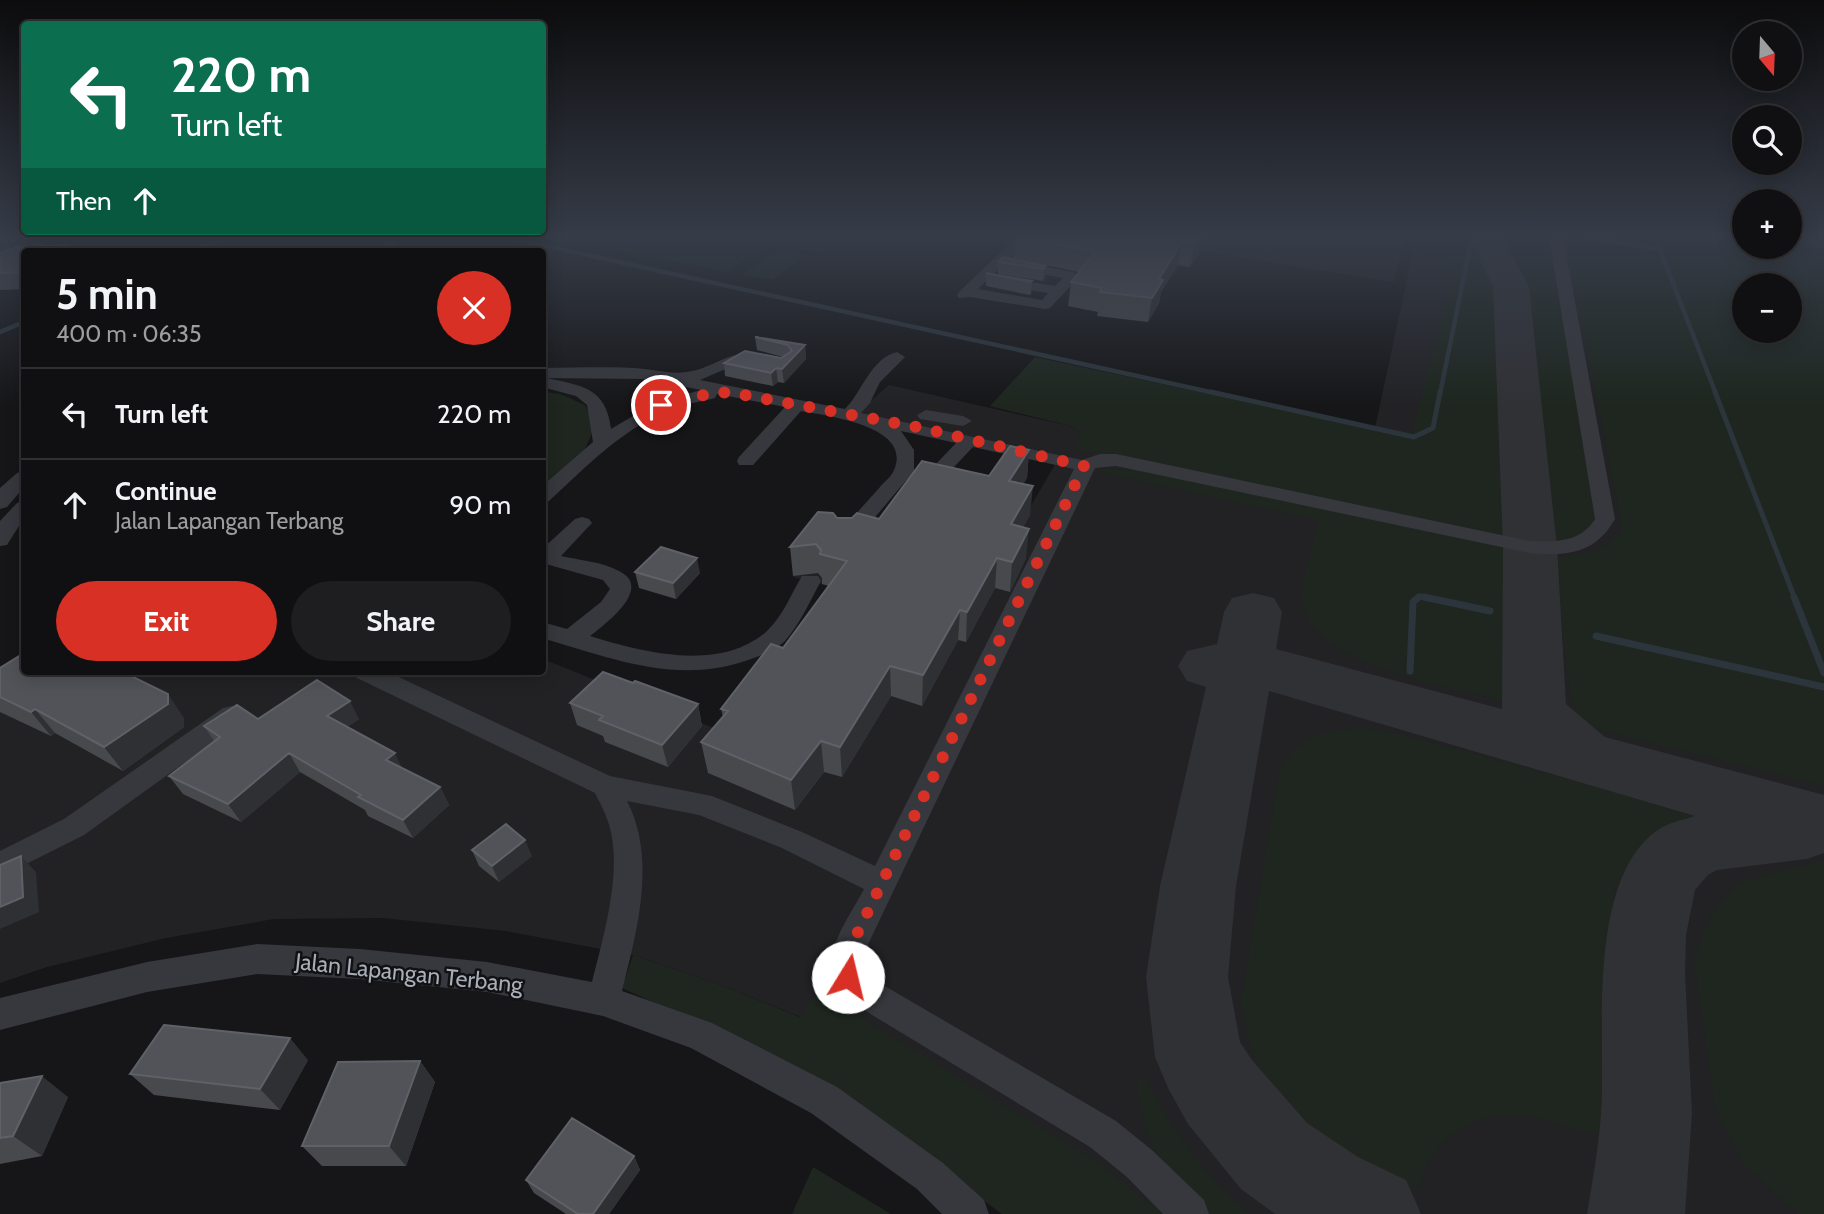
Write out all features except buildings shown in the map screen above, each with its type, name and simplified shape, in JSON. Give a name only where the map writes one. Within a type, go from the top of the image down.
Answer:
[{"type":"street","points":[[546,373],[645,374],[796,406],[860,413],[966,431],[1084,466],[1101,459],[1116,460],[1550,549],[1589,541],[1598,533],[1605,519],[1566,294]]},
{"type":"street","points":[[668,380],[699,375],[744,357],[773,362]]},
{"type":"street","points":[[860,413],[873,380],[897,357]]},
{"type":"street","points":[[546,383],[577,391],[592,399],[602,416],[602,444]]},
{"type":"street","points":[[546,493],[602,444],[661,405],[688,397],[728,392]]},
{"type":"street","points":[[746,461],[796,406]]},
{"type":"street","points":[[860,413],[946,434]]},
{"type":"street","points":[[837,538],[840,526],[871,511],[904,471],[905,450],[899,439],[860,413]]},
{"type":"street","points":[[905,450],[946,434],[966,431]]},
{"type":"street","points":[[946,464],[966,431]]},
{"type":"street","points":[[1084,466],[846,957],[848,977],[866,993],[1104,1134],[1140,1164],[1190,1214]]},
{"type":"street","points":[[0,503],[21,480]]},
{"type":"street","points":[[0,540],[8,524],[21,510]]},
{"type":"street","points":[[572,638],[606,609],[622,592],[623,586],[619,579],[611,575],[551,560],[550,554],[582,523]]},
{"type":"street","points":[[0,545],[21,528]]},
{"type":"street","points":[[546,631],[668,664],[710,663],[747,652],[778,634],[803,585]]},
{"type":"street","points":[[372,675],[605,786],[702,804],[792,840],[881,883]]},
{"type":"street","points":[[0,865],[74,827],[239,710]]},
{"type":"street","points":[[603,1000],[616,953],[627,871],[626,833],[605,786]]},
{"type":"street","name":"Jalan Lapangan Terbang","points":[[0,1014],[147,976],[257,960],[360,964],[487,977],[603,1000],[700,1035],[824,1100],[930,1176],[970,1214]]},
{"type":"lane","points":[[969,294],[1040,306],[1048,304],[1057,294]]},
{"type":"lane","points":[[699,375],[764,390],[779,386]]},
{"type":"shaded area","points":[[1404,294],[1732,294],[1732,343],[1802,343],[1802,294],[1824,294],[1824,1214],[1085,1214],[801,1017],[633,955],[506,931],[383,918],[274,919],[166,938],[47,967],[0,983],[0,690],[24,675],[546,675],[546,660],[721,731],[848,591],[793,577],[826,535],[1026,514],[1059,458],[856,414],[889,385],[1075,427],[1081,432],[1411,437],[1375,428]]},
{"type":"shaded area","points":[[1447,294],[1503,294],[1518,541],[1075,449],[1080,432],[1075,427],[990,406],[1035,357],[1411,437]]},
{"type":"shaded area","points":[[1525,294],[1558,294],[1596,515],[1591,529],[1566,541],[1549,543]]},
{"type":"shaded area","points":[[1576,294],[1732,294],[1732,343],[1802,343],[1802,294],[1824,294],[1824,786],[1596,729],[1577,714],[1570,691],[1554,558],[1584,554],[1609,543],[1622,527]]},
{"type":"shaded area","points":[[546,392],[560,394],[585,405],[595,426],[585,449],[546,482]]},
{"type":"shaded area","points":[[1107,468],[1153,472],[1514,548],[1520,687],[1512,697],[1501,700],[1449,688],[1384,669],[1354,656],[1328,640],[1310,621],[1302,598],[1317,520],[1099,472]]},
{"type":"shaded area","points":[[1366,728],[1400,734],[1697,814],[1667,827],[1644,850],[1613,891],[1623,1071],[1630,1114],[1615,1124],[1591,1132],[1529,1116],[1501,1115],[1487,1118],[1460,1130],[1438,1148],[1426,1166],[1419,1190],[1335,1154],[1264,1083],[1249,1038],[1241,1002],[1279,773],[1295,749],[1315,736],[1338,730]]},
{"type":"shaded area","points":[[1824,861],[1824,1214],[1799,1214],[1743,1163],[1715,1108],[1694,959],[1710,915],[1738,884],[1784,869]]},
{"type":"shaded area","points":[[633,955],[723,986],[800,1017],[818,992],[1093,1159],[1163,1214],[1002,1214],[933,1163],[688,1018],[622,988]]},
{"type":"shaded area","points":[[1137,1079],[1146,1082],[1179,1137],[1204,1169],[1249,1214],[1206,1214],[1178,1183],[1157,1154],[1150,1138],[1139,1102]]},
{"type":"shaded area","points":[[813,1167],[891,1214],[792,1214]]},
{"type":"waterway","points":[[763,294],[1219,394]]},
{"type":"waterway","points":[[1440,394],[1460,294]]},
{"type":"waterway","points":[[1677,294],[1716,394]]},
{"type":"waterway","points":[[0,332],[21,323]]},
{"type":"waterway","points":[[1211,392],[1414,437],[1433,428],[1440,392]]},
{"type":"waterway","points":[[1715,392],[1795,599]]},
{"type":"waterway","points":[[1410,671],[1413,602],[1419,597]]},
{"type":"waterway","points":[[1419,597],[1424,597]]},
{"type":"waterway","points":[[1424,597],[1490,611]]},
{"type":"waterway","points":[[1424,597],[1432,599]]},
{"type":"waterway","points":[[1794,597],[1824,673]]},
{"type":"waterway","points":[[1596,636],[1824,687]]},
{"type":"taxiway","points":[[1511,294],[1530,547],[1534,709],[1542,720],[1581,754]]},
{"type":"taxiway","points":[[1242,665],[1253,612]]},
{"type":"taxiway","points":[[1209,666],[1242,665]]},
{"type":"taxiway","points":[[1242,665],[1257,666],[1824,824]]},
{"type":"taxiway","points":[[1242,665],[1198,886],[1187,977],[1199,1057],[1220,1092],[1274,1156],[1324,1191],[1372,1214]]},
{"type":"taxiway","points":[[1636,1214],[1647,1113],[1644,1013],[1646,935],[1652,900],[1664,872],[1682,853],[1695,846],[1743,835],[1807,829]]},
{"type":"route","points":[[661,405],[688,397],[728,392],[917,427],[1084,466],[846,957],[848,977]]}]
